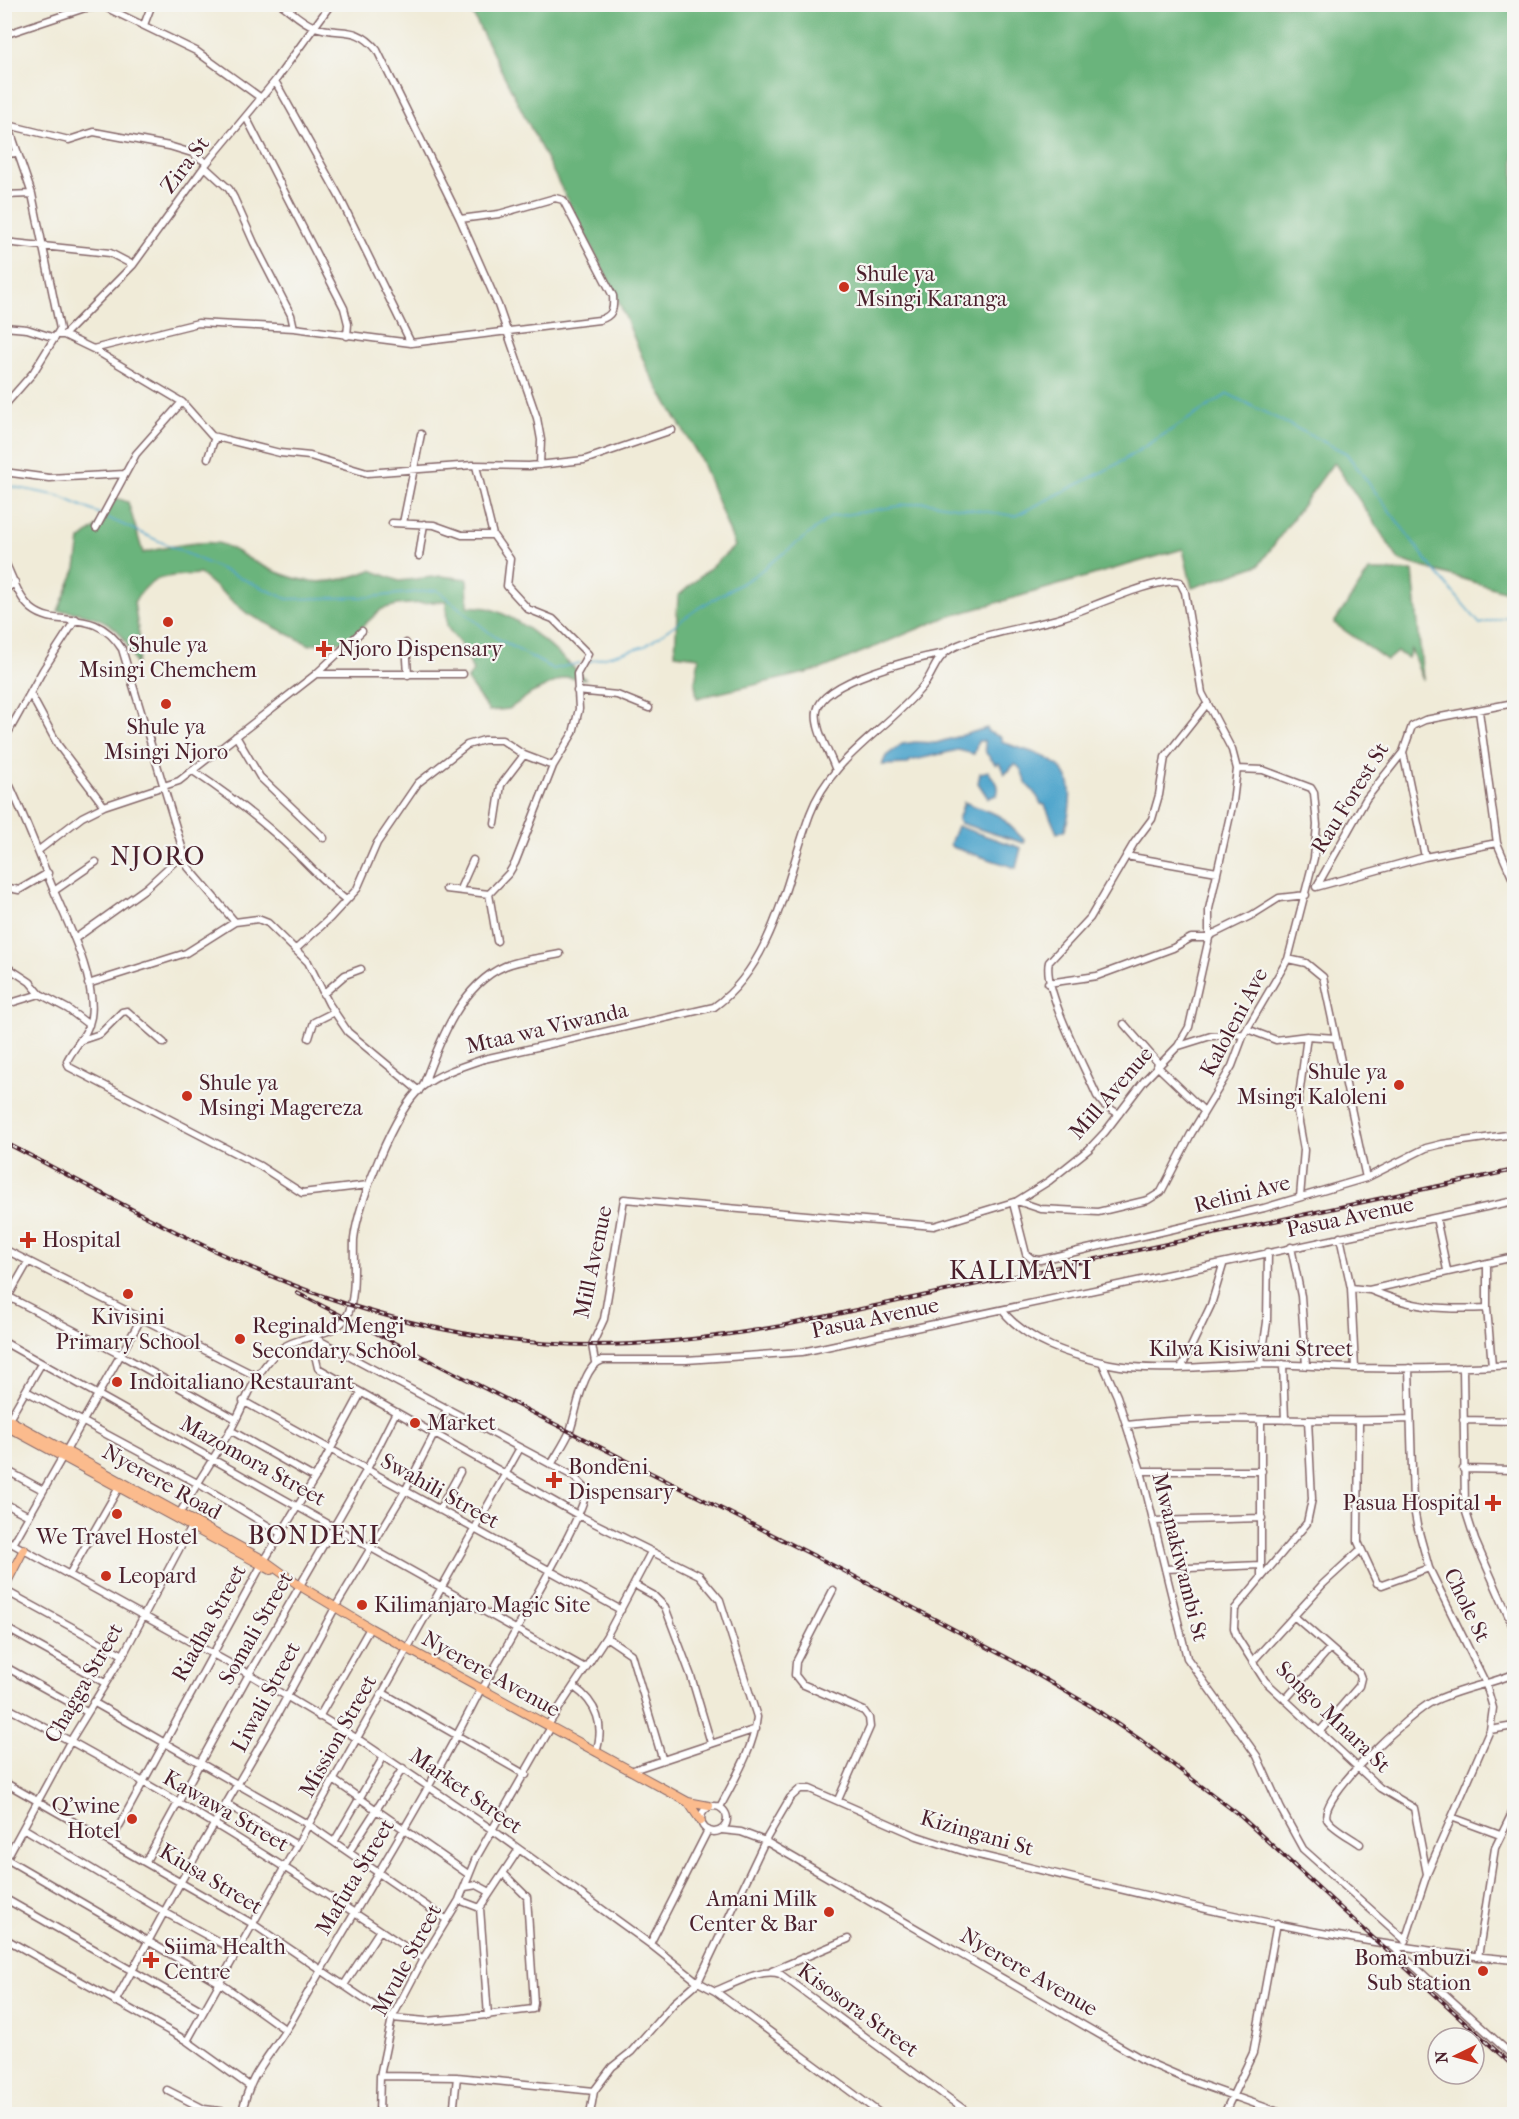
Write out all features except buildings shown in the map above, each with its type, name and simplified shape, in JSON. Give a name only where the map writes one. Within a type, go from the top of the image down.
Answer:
[{"type":"main road","name":"Nyerere Road","points":[[6,1423],[67,1449],[122,1484],[279,1572]]},
{"type":"main road","name":"Nyerere Road","points":[[6,1423],[62,1457],[122,1484]]},
{"type":"main road","points":[[4,1589],[24,1549]]},
{"type":"main road","name":"Nyerere Avenue","points":[[279,1572],[370,1628],[688,1802]]},
{"type":"main road","points":[[688,1802],[709,1806]]},
{"type":"main road","points":[[688,1802],[701,1821]]},
{"type":"street","points":[[73,4],[74,13]]},
{"type":"street","points":[[144,25],[152,4]]},
{"type":"street","points":[[281,4],[313,26],[353,32],[366,37],[377,50],[460,219],[508,333],[537,418],[541,440],[540,465]]},
{"type":"street","name":"Zira St","points":[[4,406],[33,373],[59,336],[133,265],[206,165],[275,81],[331,4]]},
{"type":"street","points":[[4,35],[74,13],[105,7],[196,51],[261,98]]},
{"type":"street","points":[[275,81],[339,196],[411,343]]},
{"type":"street","points":[[4,113],[32,194],[59,319],[59,336]]},
{"type":"street","points":[[246,117],[344,308],[348,324],[347,336]]},
{"type":"street","points":[[8,124],[69,140],[94,132],[170,146],[192,153],[206,165],[234,198],[291,315],[294,328]]},
{"type":"street","points":[[4,154],[18,153]]},
{"type":"street","points":[[4,195],[32,194]]},
{"type":"street","points":[[93,349],[198,323],[294,328],[411,343],[508,333],[608,318],[613,312],[613,296],[560,198],[483,218],[460,219]]},
{"type":"street","points":[[4,242],[110,253],[133,265]]},
{"type":"street","points":[[4,327],[59,336],[93,349],[182,402],[198,423],[215,437],[280,453],[310,456],[367,473],[476,466],[540,465],[584,460],[672,430]]},
{"type":"street","points":[[96,528],[144,444],[182,402]]},
{"type":"street","points":[[403,523],[421,434]]},
{"type":"street","points":[[208,458],[215,437]]},
{"type":"street","points":[[476,466],[493,535],[510,559],[506,579],[508,588],[528,609],[541,612],[553,619],[587,652],[580,667],[577,691],[579,709],[573,733],[553,766],[515,863],[509,873],[489,894]]},
{"type":"street","points":[[4,472],[49,478],[125,474]]},
{"type":"street","points":[[392,523],[436,525],[458,534],[493,535]]},
{"type":"street","points":[[419,556],[424,524]]},
{"type":"street","points":[[4,560],[28,606],[39,613],[76,619],[104,629],[123,649],[166,787],[183,853],[191,872],[236,922]]},
{"type":"street","points":[[4,591],[15,582]]},
{"type":"street","name":"Mill Avenue","points":[[595,1362],[592,1345],[604,1319],[624,1199],[934,1226],[1015,1202],[1049,1181],[1089,1149],[1158,1065],[1178,1046],[1189,1027],[1209,937],[1209,909],[1233,802],[1237,769],[1232,750],[1202,693],[1185,592],[1180,582],[1159,583],[1062,618],[962,644],[945,652]]},
{"type":"street","points":[[4,740],[43,670],[76,619]]},
{"type":"street","points":[[39,850],[82,817],[104,806],[166,787],[193,771],[316,674],[362,631]]},
{"type":"street","points":[[406,643],[408,675]]},
{"type":"street","points":[[836,768],[817,725],[816,712],[823,699],[858,676],[945,652]]},
{"type":"street","name":"Mtaa wa Viwanda","points":[[178,1516],[230,1430],[256,1376],[287,1344],[343,1321],[352,1305],[355,1236],[368,1185],[401,1114],[421,1088],[450,1071],[484,1059],[714,1007],[728,996],[766,940],[812,807],[836,768],[923,687],[945,652]]},
{"type":"street","points":[[316,674],[463,674]]},
{"type":"street","points":[[577,691],[617,695],[649,708]]},
{"type":"street","points":[[31,695],[58,745],[104,806]]},
{"type":"street","name":"Rau Forest St","points":[[1317,886],[1366,799],[1402,752],[1408,732],[1416,722],[1515,703]]},
{"type":"street","points":[[1119,1114],[1104,1105],[1097,1096],[1048,983],[1049,962],[1090,918],[1155,811],[1165,757],[1208,704]]},
{"type":"street","points":[[1479,711],[1497,843],[1512,869],[1515,882]]},
{"type":"street","points":[[236,736],[260,777],[324,838]]},
{"type":"street","points":[[295,950],[357,889],[388,824],[422,780],[466,745],[476,741],[502,740],[524,755],[553,766]]},
{"type":"street","points":[[1402,752],[1425,857]]},
{"type":"street","points":[[495,824],[501,785],[524,755]]},
{"type":"street","name":"Kaloleni Ave","points":[[1015,1202],[1041,1209],[1098,1212],[1155,1197],[1161,1192],[1204,1111],[1232,1066],[1246,1032],[1287,959],[1307,893],[1316,838],[1313,790],[1263,770],[1237,769]]},
{"type":"street","points":[[193,771],[218,787],[277,836],[322,881],[346,900]]},
{"type":"street","points":[[4,773],[76,938],[88,984],[92,1008],[89,1025],[67,1061],[69,1067],[260,1166],[295,1190],[308,1194],[368,1185]]},
{"type":"street","points":[[1048,983],[1097,976],[1173,948],[1191,938],[1209,937],[1252,915],[1278,898],[1307,893],[1317,886],[1425,857],[1497,843]]},
{"type":"street","points":[[76,938],[146,888],[183,853]]},
{"type":"street","points":[[1126,856],[1216,872]]},
{"type":"street","points":[[460,889],[473,860]]},
{"type":"street","points":[[54,891],[96,862]]},
{"type":"street","points":[[4,887],[19,890],[48,873]]},
{"type":"street","points":[[447,889],[489,894]]},
{"type":"street","points":[[489,894],[497,941]]},
{"type":"street","points":[[88,984],[186,953],[201,946],[236,922],[255,919],[265,921],[308,962],[323,994],[348,1032],[421,1088],[448,1026],[468,993],[509,964],[560,954]]},
{"type":"street","points":[[1287,959],[1306,963],[1323,976],[1366,1178]]},
{"type":"street","points":[[4,965],[30,982],[40,994],[68,1009],[89,1025]]},
{"type":"street","points":[[323,994],[345,975],[361,969]]},
{"type":"street","points":[[4,1005],[40,994]]},
{"type":"street","points":[[81,1040],[100,1034],[125,1011],[135,1015],[164,1043]]},
{"type":"street","points":[[309,1038],[314,1022],[334,1012]]},
{"type":"street","points":[[1124,1024],[1158,1065],[1204,1111]]},
{"type":"street","points":[[1178,1046],[1211,1036],[1246,1032],[1276,1040],[1307,1036],[1335,1038]]},
{"type":"street","points":[[1300,1197],[1304,1150],[1297,1111],[1307,1036]]},
{"type":"street","name":"Relini Ave","points":[[1015,1202],[1026,1254],[1032,1259],[1040,1260],[1300,1197],[1366,1178],[1426,1148],[1471,1138],[1515,1134]]},
{"type":"street","name":"Pasua Avenue","points":[[595,1362],[749,1357],[802,1352],[1222,1265],[1268,1252],[1515,1201]]},
{"type":"street","points":[[1436,1218],[1447,1270]]},
{"type":"street","points":[[1340,1237],[1351,1288],[1355,1368]]},
{"type":"street","points":[[1291,1247],[1301,1296],[1306,1365]]},
{"type":"street","points":[[4,1250],[256,1376]]},
{"type":"street","points":[[1261,1364],[1267,1322],[1268,1252]]},
{"type":"street","points":[[1369,1290],[1447,1270],[1515,1257]]},
{"type":"street","points":[[4,1304],[28,1262]]},
{"type":"street","points":[[1487,1263],[1486,1308],[1492,1366]]},
{"type":"street","points":[[1182,1366],[1211,1305],[1222,1265]]},
{"type":"street","points":[[1351,1288],[1369,1290],[1402,1303],[1428,1309],[1486,1308]]},
{"type":"street","points":[[9,1297],[121,1355],[236,1419]]},
{"type":"street","name":"Kilwa Kisiwani Street","points":[[1002,1310],[1022,1332],[1037,1340],[1102,1362],[1144,1367],[1283,1364],[1409,1368],[1515,1365]]},
{"type":"street","points":[[13,1544],[141,1319]]},
{"type":"street","points":[[311,1336],[551,1465],[569,1432],[588,1373],[595,1362]]},
{"type":"street","name":"Mazomora Street","points":[[4,1342],[585,1668]]},
{"type":"street","points":[[321,1342],[315,1355],[318,1368],[578,1515],[699,1575],[720,1600],[757,1708],[756,1729],[720,1808]]},
{"type":"street","name":"Mwanakiwambi St","points":[[1102,1362],[1127,1425],[1141,1471],[1187,1658],[1261,1762],[1281,1809],[1303,1849],[1405,1940]]},
{"type":"street","points":[[6,1423],[41,1364]]},
{"type":"street","points":[[1283,1364],[1285,1420]]},
{"type":"street","points":[[1463,1367],[1465,1509],[1474,1540],[1512,1618],[1515,1629]]},
{"type":"street","name":"Chole St","points":[[1405,1948],[1405,1940],[1428,1874],[1490,1730],[1493,1708],[1486,1684],[1429,1568],[1413,1503],[1409,1368]]},
{"type":"street","points":[[26,1391],[197,1483],[280,1533]]},
{"type":"street","name":"Riadha Street","points":[[111,1841],[263,1563],[315,1478],[361,1393]]},
{"type":"street","name":"Swahili Street","points":[[243,1401],[621,1610]]},
{"type":"street","name":"Liwali Street","points":[[116,2002],[166,1913],[180,1883],[228,1805],[336,1606],[405,1491],[447,1409]]},
{"type":"street","name":"Somali Street","points":[[146,1861],[249,1674],[366,1471],[396,1412]]},
{"type":"street","points":[[1127,1425],[1181,1420],[1359,1422],[1409,1419]]},
{"type":"street","name":"Songo Mnara St","points":[[1308,1420],[1312,1499],[1310,1514],[1300,1533],[1233,1615],[1236,1637],[1265,1681],[1380,1788],[1414,1808],[1420,1849],[1428,1874]]},
{"type":"street","points":[[1463,1420],[1515,1421]]},
{"type":"street","points":[[1261,1421],[1261,1578]]},
{"type":"street","points":[[1359,1422],[1359,1551],[1377,1583],[1382,1585],[1429,1568]]},
{"type":"street","points":[[230,1430],[315,1478]]},
{"type":"street","name":"Mission Street","points":[[187,2041],[520,1448]]},
{"type":"street","name":"Mafuta Street","points":[[250,2082],[286,2030],[356,1914],[549,1572],[578,1515],[586,1489],[573,1476],[551,1465]]},
{"type":"street","points":[[4,1469],[43,1490]]},
{"type":"street","points":[[1463,1469],[1515,1470]]},
{"type":"street","points":[[1141,1471],[1262,1471]]},
{"type":"street","points":[[439,1510],[460,1472]]},
{"type":"street","points":[[69,1575],[122,1484]]},
{"type":"street","points":[[4,1503],[29,1516]]},
{"type":"street","points":[[1153,1521],[1262,1518]]},
{"type":"street","name":"Chagga Street","points":[[5,1860],[25,1829],[38,1800],[87,1712],[123,1655],[192,1524]]},
{"type":"street","name":"Market Street","points":[[4,1539],[143,1618],[288,1696],[403,1768],[650,1944],[698,1982],[715,1992],[880,2115]]},
{"type":"street","points":[[1253,1661],[1323,1584],[1359,1551]]},
{"type":"street","name":"Mvule Street","points":[[379,2115],[380,2076],[392,2018],[423,1959],[459,1900],[468,1874],[526,1775],[550,1726],[606,1637],[651,1552]]},
{"type":"street","points":[[1165,1569],[1261,1564]]},
{"type":"street","points":[[635,1585],[653,1595],[665,1607],[691,1677],[711,1743]]},
{"type":"street","points":[[4,1589],[123,1655]]},
{"type":"street","points":[[833,1590],[796,1662],[795,1675],[802,1684],[864,1711],[869,1718],[870,1727],[837,1800]]},
{"type":"street","points":[[1295,1617],[1359,1673],[1361,1682],[1320,1731]]},
{"type":"street","points":[[4,1627],[105,1683]]},
{"type":"street","points":[[319,1717],[370,1628]]},
{"type":"street","points":[[606,1637],[631,1654],[662,1758]]},
{"type":"street","points":[[1285,1700],[1330,1648]]},
{"type":"street","points":[[4,1666],[87,1712]]},
{"type":"street","points":[[1360,1844],[1329,1822],[1326,1814],[1329,1803],[1358,1767],[1382,1741],[1419,1710],[1450,1693],[1515,1674]]},
{"type":"street","points":[[574,1687],[590,1699],[598,1714],[601,1736],[596,1752]]},
{"type":"street","points":[[383,1693],[526,1775]]},
{"type":"street","points":[[93,1702],[240,1783],[309,1825],[447,1920]]},
{"type":"street","name":"Kawawa Street","points":[[4,1706],[71,1740],[216,1824],[285,1866],[423,1959]]},
{"type":"street","points":[[1490,1730],[1515,1726]]},
{"type":"street","points":[[630,1771],[662,1758],[756,1729]]},
{"type":"street","points":[[334,1842],[384,1756]]},
{"type":"street","points":[[350,1852],[403,1768]]},
{"type":"street","points":[[335,1781],[468,1874]]},
{"type":"street","name":"Kiusa Street","points":[[4,1782],[253,1924],[344,1985],[372,2007],[392,2018]]},
{"type":"street","name":"Kizingani St","points":[[594,2091],[612,2067],[631,2052],[674,2003],[698,1982],[765,1841],[790,1798],[800,1790],[810,1789],[917,1836],[966,1852],[1277,1923],[1405,1948],[1515,1960]]},
{"type":"street","points":[[228,1805],[297,1845]]},
{"type":"street","points":[[741,1832],[720,1808],[709,1806],[705,1810],[701,1821],[708,1830],[741,1832],[765,1841]]},
{"type":"street","points":[[1478,1957],[1492,1861],[1500,1835],[1515,1809]]},
{"type":"street","points":[[722,1830],[728,1817]]},
{"type":"street","points":[[1454,1818],[1500,1835]]},
{"type":"street","points":[[25,1829],[166,1913],[237,1952]]},
{"type":"street","points":[[650,1944],[708,1830]]},
{"type":"street","name":"Nyerere Avenue","points":[[765,1841],[1147,2062],[1234,2098],[1284,2115]]},
{"type":"street","points":[[488,2016],[480,1908],[519,1849]]},
{"type":"street","points":[[5,1860],[220,1983],[286,2030]]},
{"type":"street","points":[[392,2018],[426,2020],[488,2016],[525,2012],[534,2007],[527,1897],[503,1873]]},
{"type":"street","points":[[465,1887],[477,1885],[490,1892]]},
{"type":"street","points":[[4,1898],[203,2011]]},
{"type":"street","points":[[459,1900],[480,1908]]},
{"type":"street","points":[[1224,2115],[1234,2098],[1252,2053],[1277,1923]]},
{"type":"street","points":[[344,1985],[380,1930]]},
{"type":"street","points":[[4,1938],[187,2041],[250,2082],[242,2114],[210,2111],[167,2090]]},
{"type":"street","points":[[772,1971],[848,1939]]},
{"type":"street","points":[[1390,1945],[1515,2057]]},
{"type":"street","name":"Kisosora Street","points":[[715,1992],[772,1971],[970,2115]]},
{"type":"street","points":[[380,2076],[457,2077],[594,2091],[590,2115]]},
{"type":"street","points":[[453,2115],[457,2077]]},
{"type":"green space","points":[[468,5],[1514,5],[1514,594],[1399,560],[1334,462],[1259,565],[1192,588],[1183,549],[944,618],[819,670],[697,698],[695,683],[699,657],[675,654],[678,596],[735,546],[701,460],[648,371],[616,295]]},
{"type":"green space","points":[[116,498],[128,502],[143,553],[182,545],[213,543],[229,547],[284,575],[311,581],[339,580],[371,570],[399,581],[441,576],[467,579],[468,606],[491,609],[517,621],[565,659],[585,679],[566,677],[532,693],[509,709],[489,711],[467,680],[473,671],[464,649],[447,627],[446,601],[397,605],[382,609],[345,642],[327,641],[310,645],[248,614],[200,574],[162,578],[148,585],[134,602],[141,649],[136,666],[123,639],[109,624],[84,614],[58,611],[76,568],[80,540],[100,524]]},
{"type":"green space","points":[[1369,571],[1413,571],[1423,680],[1411,649],[1408,658],[1397,652],[1387,660],[1334,623]]},
{"type":"water","points":[[987,728],[988,732],[1001,737],[1002,741],[1033,752],[1060,767],[1066,775],[1071,795],[1065,830],[1057,833],[1045,805],[1041,804],[1027,784],[1022,772],[1015,764],[1005,774],[999,763],[996,765],[986,753],[984,741],[978,741],[974,754],[958,750],[910,761],[908,764],[882,765],[886,756],[902,744],[936,743]]},
{"type":"water","points":[[988,771],[998,787],[997,795],[988,798],[978,783],[980,773]]},
{"type":"water","points":[[964,802],[1000,816],[1025,841],[1024,843],[960,823],[958,820]]},
{"type":"water","points":[[957,826],[1021,848],[1016,868],[952,847],[950,844]]},
{"type":"waterway","points":[[587,662],[645,646],[700,607],[754,576],[831,517],[924,502],[1015,516],[1114,466],[1228,394],[1346,453],[1434,570],[1480,624],[1514,615]]},
{"type":"waterway","points":[[4,485],[59,496],[100,514]]},
{"type":"waterway","points":[[108,518],[287,599],[371,597],[437,590],[495,637],[553,669],[580,663]]},
{"type":"railway","points":[[4,1142],[201,1245],[316,1294],[406,1321],[453,1331],[499,1339],[592,1345],[687,1340],[781,1326],[1514,1170]]},
{"type":"railway","points":[[297,1293],[848,1573],[1017,1663],[1089,1705],[1142,1741],[1238,1814],[1514,2067]]},
{"type":"place","name":"Shule ya Msingi Karanga","points":[[844,287]]},
{"type":"place","name":"Shule ya Msingi Chemchem","points":[[168,622]]},
{"type":"place","name":"Njoro Dispensary","points":[[324,649]]},
{"type":"place","name":"Shule ya Msingi Njoro","points":[[166,704]]},
{"type":"place","name":"Shule ya Msingi Kaloleni","points":[[1399,1085]]},
{"type":"place","name":"Shule ya Msingi Magereza","points":[[187,1096]]},
{"type":"place","name":"Hospital","points":[[28,1240]]},
{"type":"place","name":"Kivisini Primary School","points":[[128,1294]]},
{"type":"place","name":"Reginald Mengi Secondary School","points":[[240,1339]]},
{"type":"place","name":"Indoitaliano Restaurant","points":[[117,1382]]},
{"type":"place","name":"Market","points":[[415,1423]]},
{"type":"place","name":"Bondeni Dispensary","points":[[554,1480]]},
{"type":"place","name":"Pasua Hospital","points":[[1493,1503]]},
{"type":"place","name":"We Travel Hostel","points":[[117,1514]]},
{"type":"place","name":"Leopard","points":[[106,1576]]},
{"type":"place","name":"Kilimanjaro Magic Site","points":[[362,1605]]},
{"type":"place","name":"Q'wine Hotel","points":[[132,1819]]},
{"type":"place","name":"Amani Milk Center & Bar","points":[[829,1912]]},
{"type":"place","name":"Siima Health Centre","points":[[151,1960]]},
{"type":"place","name":"Boma mbuzi Sub station","points":[[1483,1971]]},
{"type":"district","name":"NJORO","points":[[158,856]]},
{"type":"district","name":"KALIMANI","points":[[1021,1270]]},
{"type":"district","name":"BONDENI","points":[[314,1535]]}]
